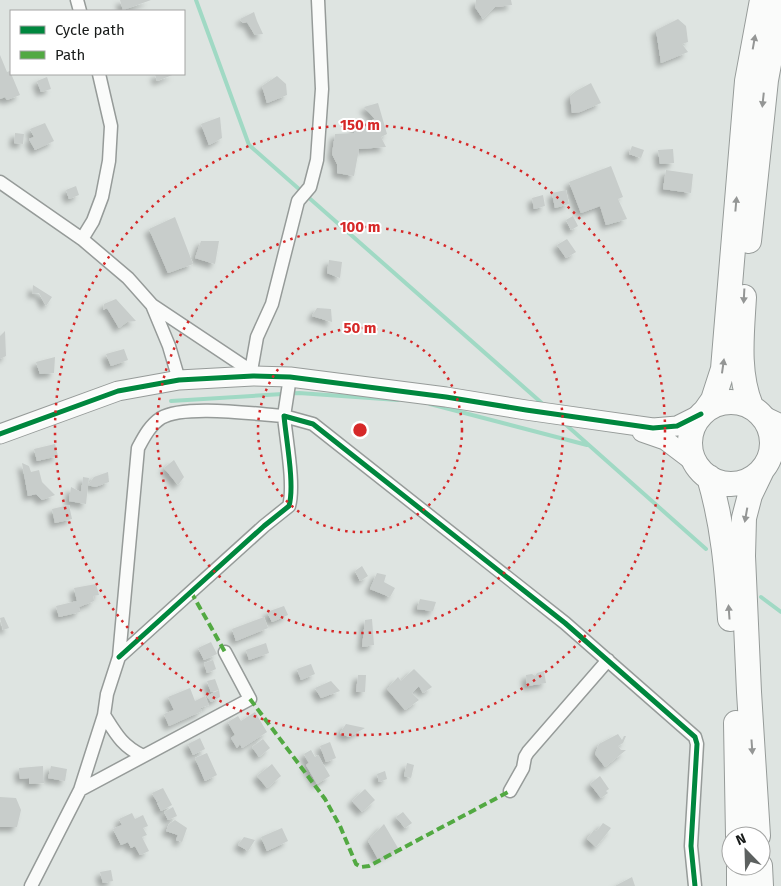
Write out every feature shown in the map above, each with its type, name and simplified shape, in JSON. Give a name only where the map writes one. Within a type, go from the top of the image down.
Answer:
[{"type":"highway","points":[[738,826],[735,695],[726,558],[717,503],[690,449],[690,437],[694,425],[713,400],[723,369],[747,81],[762,0]]},
{"type":"highway","points":[[757,826],[743,556],[744,518],[750,495],[762,470],[777,447],[764,415],[747,397],[742,371],[742,344],[746,271],[766,80],[781,0]]},
{"type":"highway","points":[[703,412],[716,404],[739,402],[764,415]]},
{"type":"highway","points":[[702,470],[727,484],[737,483],[755,476],[762,470]]},
{"type":"street","points":[[252,373],[257,337],[272,304],[298,201],[310,187],[317,160],[322,89],[318,0]]},
{"type":"street","points":[[82,239],[93,221],[102,197],[109,161],[112,126],[99,75]]},
{"type":"street","points":[[1,181],[82,239],[128,278],[152,305],[252,373]]},
{"type":"street","points":[[152,305],[169,346],[179,380]]},
{"type":"street","points":[[0,434],[118,391],[179,380],[252,373],[446,397],[653,428],[678,426],[703,412]]},
{"type":"street","points":[[119,657],[257,532],[289,506],[290,482],[284,416],[290,377]]},
{"type":"street","points":[[31,886],[80,790],[104,715],[107,694],[119,657],[138,448],[145,434],[160,418],[171,413],[190,410],[284,416],[313,424],[565,623],[696,737],[691,846],[695,886]]},
{"type":"street","points":[[623,425],[665,440],[702,470]]},
{"type":"street","points":[[80,790],[250,699],[224,652]]},
{"type":"street","points":[[510,791],[523,768],[528,752],[608,660]]},
{"type":"street","points":[[104,715],[119,739],[129,750],[143,756]]},
{"type":"building","points":[[120,0],[151,0],[123,10]]},
{"type":"building","points":[[476,0],[511,0],[512,5],[495,7],[483,19],[475,7]]},
{"type":"building","points":[[254,12],[263,34],[255,35],[247,22],[243,23],[240,19]]},
{"type":"building","points":[[678,19],[686,26],[688,42],[682,44],[688,52],[661,63],[656,30]]},
{"type":"building","points":[[0,55],[7,72],[10,71],[10,75],[20,95],[7,100],[5,97],[0,99]]},
{"type":"building","points":[[155,75],[172,75],[157,81]]},
{"type":"building","points":[[277,76],[286,84],[287,95],[267,103],[262,86]]},
{"type":"building","points":[[47,77],[51,89],[41,92],[37,81]]},
{"type":"building","points":[[591,83],[601,103],[580,112],[572,113],[570,96]]},
{"type":"building","points":[[378,103],[387,134],[381,137],[386,147],[359,149],[354,176],[337,173],[337,164],[332,154],[335,134],[354,133],[355,127],[375,119],[364,107]]},
{"type":"building","points":[[220,117],[222,138],[209,145],[201,124]]},
{"type":"building","points":[[45,123],[54,141],[35,150],[29,139],[34,137],[30,129]]},
{"type":"building","points":[[15,133],[24,134],[23,144],[14,143]]},
{"type":"building","points":[[632,146],[644,150],[641,158],[629,154]]},
{"type":"building","points":[[673,149],[674,163],[660,164],[658,150]]},
{"type":"building","points":[[611,166],[623,197],[618,199],[627,219],[606,225],[600,206],[581,213],[569,182]]},
{"type":"building","points":[[666,170],[693,174],[691,193],[663,189]]},
{"type":"building","points":[[76,186],[79,195],[69,199],[66,190]]},
{"type":"building","points":[[566,190],[569,204],[555,208],[552,193]]},
{"type":"building","points":[[543,195],[545,206],[534,209],[532,198]]},
{"type":"building","points":[[573,216],[578,226],[571,230],[566,220]]},
{"type":"building","points":[[175,217],[193,264],[168,273],[149,229]]},
{"type":"building","points":[[567,239],[576,252],[566,258],[557,245]]},
{"type":"building","points":[[201,241],[219,241],[215,264],[195,258]]},
{"type":"building","points":[[329,260],[342,262],[340,278],[327,273]]},
{"type":"building","points":[[33,285],[52,297],[46,306],[39,293],[32,294]]},
{"type":"building","points":[[116,299],[136,321],[127,322],[119,328],[107,308],[103,310],[104,304]]},
{"type":"building","points":[[317,308],[331,309],[332,322],[312,316]]},
{"type":"building","points":[[5,331],[6,356],[0,359],[0,336]]},
{"type":"building","points":[[124,349],[128,360],[111,366],[106,354]]},
{"type":"building","points":[[55,357],[54,373],[40,374],[36,362]]},
{"type":"building","points":[[55,444],[58,456],[37,461],[34,449]]},
{"type":"building","points":[[174,460],[184,477],[178,485],[164,468]]},
{"type":"building","points":[[22,463],[29,466],[31,472],[39,470],[42,482],[55,495],[42,500],[36,494],[28,496]]},
{"type":"building","points":[[108,472],[109,482],[95,487],[88,485],[94,477]]},
{"type":"building","points":[[83,477],[89,478],[86,504],[69,501],[71,487],[81,492]]},
{"type":"building","points":[[69,505],[72,519],[55,523],[52,509]]},
{"type":"building","points":[[362,566],[368,576],[360,581],[355,571]]},
{"type":"building","points":[[377,573],[386,575],[384,582],[395,588],[390,597],[370,589]]},
{"type":"building","points":[[96,584],[99,595],[93,596],[94,601],[79,607],[80,612],[59,617],[56,606],[77,601],[74,588]]},
{"type":"building","points":[[420,599],[436,602],[433,611],[417,609]]},
{"type":"building","points":[[284,606],[288,615],[272,622],[267,612]]},
{"type":"building","points":[[4,617],[9,628],[3,630],[0,618]]},
{"type":"building","points":[[264,617],[268,628],[236,641],[232,629]]},
{"type":"building","points":[[372,619],[374,645],[362,647],[365,620]]},
{"type":"building","points":[[211,642],[217,654],[204,660],[198,648]]},
{"type":"building","points":[[266,643],[269,653],[249,660],[246,650]]},
{"type":"building","points":[[213,660],[216,669],[207,673],[204,663]]},
{"type":"building","points":[[311,664],[315,674],[301,680],[297,669]]},
{"type":"building","points":[[414,669],[432,687],[423,693],[419,686],[412,693],[419,700],[405,710],[387,689],[398,677],[401,681]]},
{"type":"building","points":[[544,671],[546,683],[527,686],[526,675],[532,674],[535,676],[537,673]]},
{"type":"building","points":[[358,675],[366,675],[365,692],[356,692]]},
{"type":"building","points":[[215,679],[219,690],[211,692],[207,681]]},
{"type":"building","points":[[331,681],[340,691],[321,698],[315,688]]},
{"type":"building","points":[[190,688],[195,701],[205,696],[209,705],[200,708],[202,711],[169,726],[164,714],[174,710],[168,697]]},
{"type":"building","points":[[219,690],[220,697],[211,702],[207,696]]},
{"type":"building","points":[[255,712],[267,732],[242,748],[240,744],[237,748],[231,738],[235,735],[228,722],[238,716],[241,721]]},
{"type":"building","points":[[346,724],[365,728],[349,737],[340,733]]},
{"type":"building","points":[[618,734],[622,740],[626,736],[623,743],[618,746],[621,750],[626,750],[605,767],[595,754],[599,744]]},
{"type":"building","points":[[200,738],[205,749],[193,755],[188,744]]},
{"type":"building","points":[[263,739],[270,748],[259,757],[252,747]]},
{"type":"building","points":[[330,742],[336,758],[326,762],[320,746]]},
{"type":"building","points":[[311,750],[315,757],[318,755],[330,776],[317,784],[306,765],[309,763],[304,754]]},
{"type":"building","points":[[207,753],[217,775],[205,781],[195,758]]},
{"type":"building","points":[[407,763],[414,765],[411,778],[404,776]]},
{"type":"building","points":[[272,764],[281,776],[267,788],[257,776]]},
{"type":"building","points":[[43,766],[44,783],[29,784],[29,778],[20,779],[19,768]]},
{"type":"building","points":[[51,766],[67,769],[65,781],[48,778]]},
{"type":"building","points":[[385,771],[387,779],[379,782],[377,774]]},
{"type":"building","points":[[600,776],[609,789],[606,791],[608,793],[601,798],[590,784]]},
{"type":"building","points":[[163,788],[172,805],[161,811],[157,803],[163,799],[157,802],[152,793]]},
{"type":"building","points":[[365,789],[375,800],[362,812],[352,801]]},
{"type":"building","points":[[0,797],[16,798],[21,810],[17,827],[0,827]]},
{"type":"building","points":[[173,807],[177,816],[168,820],[164,812]]},
{"type":"building","points":[[403,812],[412,823],[405,828],[396,817]]},
{"type":"building","points":[[132,813],[135,819],[143,815],[148,826],[143,828],[147,835],[142,837],[149,851],[140,855],[135,846],[131,848],[128,842],[121,845],[113,829],[122,825],[119,819]]},
{"type":"building","points":[[175,820],[187,828],[182,842],[176,840],[178,835],[166,831],[169,824]]},
{"type":"building","points":[[603,823],[611,828],[596,847],[587,839]]},
{"type":"building","points":[[384,824],[398,848],[378,859],[368,841]]},
{"type":"building","points":[[282,828],[288,841],[267,851],[261,837]]},
{"type":"building","points":[[244,837],[255,840],[248,851],[238,845]]},
{"type":"building","points":[[111,870],[113,881],[103,883],[100,872]]},
{"type":"building","points":[[632,877],[635,886],[615,886]]},
{"type":"waterway","points":[[196,0],[249,145],[544,405]]},
{"type":"waterway","points":[[171,401],[299,393],[398,400]]},
{"type":"waterway","points":[[430,404],[587,445]]},
{"type":"waterway","points":[[564,423],[706,549]]},
{"type":"waterway","points":[[761,597],[781,612]]},
{"type":"marked path","points":[[191,592],[225,652]]},
{"type":"marked path","points":[[250,699],[325,799],[340,826],[356,864],[361,867],[369,866],[510,791]]},
{"type":"cycle path","points":[[0,434],[118,391],[179,380],[253,376],[290,377],[446,397],[653,428],[677,426],[701,414]]},
{"type":"cycle path","points":[[119,657],[264,526],[289,506],[291,474],[284,416],[313,424],[565,623],[695,737],[697,744],[691,846],[695,886]]}]
